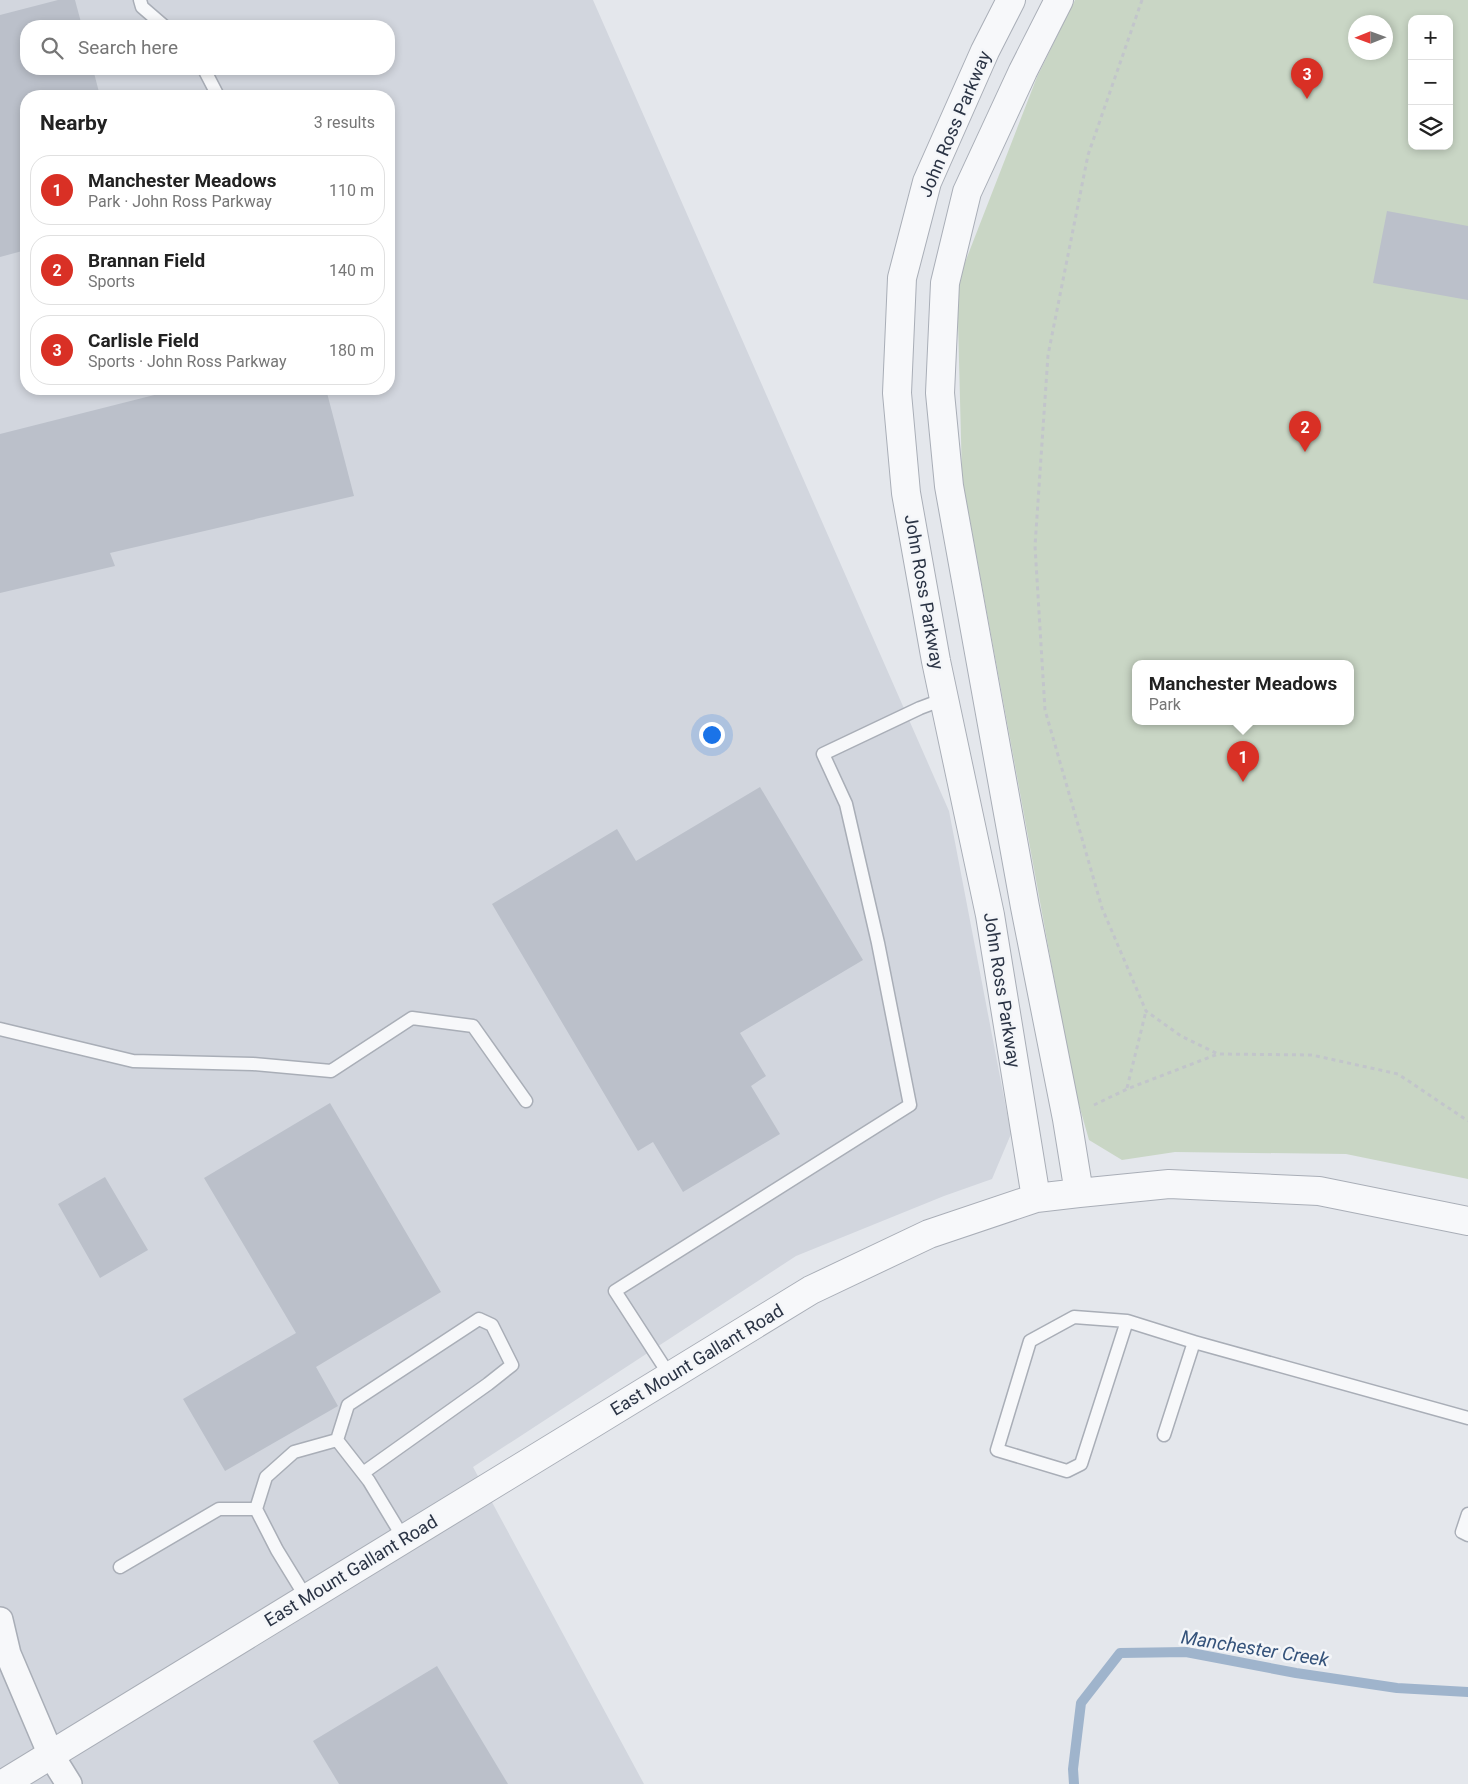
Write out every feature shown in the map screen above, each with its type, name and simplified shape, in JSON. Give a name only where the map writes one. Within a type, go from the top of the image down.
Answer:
[{"type":"street","name":"John Ross Parkway","points":[[1011,0],[985,51],[927,182],[902,278],[897,393],[906,493],[944,699],[990,915],[1036,1198]]},
{"type":"street","name":"John Ross Parkway","points":[[1058,0],[967,192],[945,283],[940,393],[949,486],[1025,907],[1067,1119],[1079,1193]]},
{"type":"street","name":"East Mount Gallant Road","points":[[3,1784],[811,1290],[928,1234],[1036,1198],[1169,1184],[1319,1191],[1468,1221]]},
{"type":"street","points":[[0,1620],[8,1654],[51,1755],[69,1784]]},
{"type":"lane","points":[[140,0],[142,7],[157,20]]},
{"type":"lane","points":[[207,75],[215,90]]},
{"type":"lane","points":[[670,1376],[615,1291],[910,1105],[878,943],[846,804],[823,754],[920,708],[944,699]]},
{"type":"lane","points":[[0,1029],[134,1061],[253,1064],[331,1071],[412,1018],[474,1026],[526,1101]]},
{"type":"lane","points":[[1127,1321],[1081,1464],[1067,1471],[997,1450],[1030,1341],[1074,1317],[1127,1321],[1194,1342],[1468,1418]]},
{"type":"lane","points":[[337,1440],[348,1405],[478,1319],[492,1325],[512,1365],[363,1473]]},
{"type":"lane","points":[[1164,1435],[1194,1342]]},
{"type":"lane","points":[[337,1440],[363,1473],[404,1539]]},
{"type":"lane","points":[[307,1599],[277,1550],[256,1509],[266,1477],[294,1452],[337,1440]]},
{"type":"lane","points":[[120,1568],[219,1509],[256,1509]]},
{"type":"lane","points":[[1468,1514],[1462,1532],[1468,1534]]},
{"type":"path","points":[[1142,0],[1088,155],[1048,355],[1035,546],[1046,710],[1102,908],[1146,1011],[1181,1036],[1218,1054]]},
{"type":"path","points":[[1127,1089],[1146,1011]]},
{"type":"path","points":[[1067,1119],[1127,1089],[1218,1054],[1312,1055],[1398,1074],[1468,1121]]},
{"type":"shaded area","points":[[0,0],[593,0],[949,811],[1011,1134],[992,1179],[944,1196],[796,1256],[473,1467],[644,1784],[0,1784]]},
{"type":"green space","points":[[1075,0],[1468,0],[1468,1179],[1346,1154],[1175,1152],[1122,1160],[1089,1140],[1074,1087],[962,477],[957,283],[1037,77]]},
{"type":"building","points":[[58,0],[75,0],[80,20],[20,20],[20,75],[95,75],[98,90],[20,90],[20,252],[0,257],[0,15]]},
{"type":"building","points":[[1387,211],[1468,226],[1468,300],[1373,283]]},
{"type":"building","points":[[154,395],[328,395],[354,496],[110,553],[115,566],[0,593],[0,434]]},
{"type":"building","points":[[760,787],[863,960],[740,1033],[766,1076],[751,1086],[780,1134],[683,1192],[653,1142],[638,1151],[492,904],[617,829],[636,861]]},
{"type":"building","points":[[330,1103],[441,1292],[316,1367],[338,1406],[225,1471],[183,1399],[296,1333],[204,1178]]},
{"type":"building","points":[[105,1177],[148,1250],[100,1278],[58,1204]]},
{"type":"building","points":[[437,1666],[508,1784],[339,1784],[313,1741]]},
{"type":"waterway","name":"Manchester Creek","points":[[1074,1784],[1073,1769],[1081,1703],[1120,1653],[1186,1652],[1296,1673],[1397,1688],[1468,1692]]},
{"type":"place","name":"Carlisle Field","points":[[1307,99]]},
{"type":"place","name":"Brannan Field","points":[[1305,452]]},
{"type":"place","name":"Manchester Meadows","points":[[1243,782]]}]
